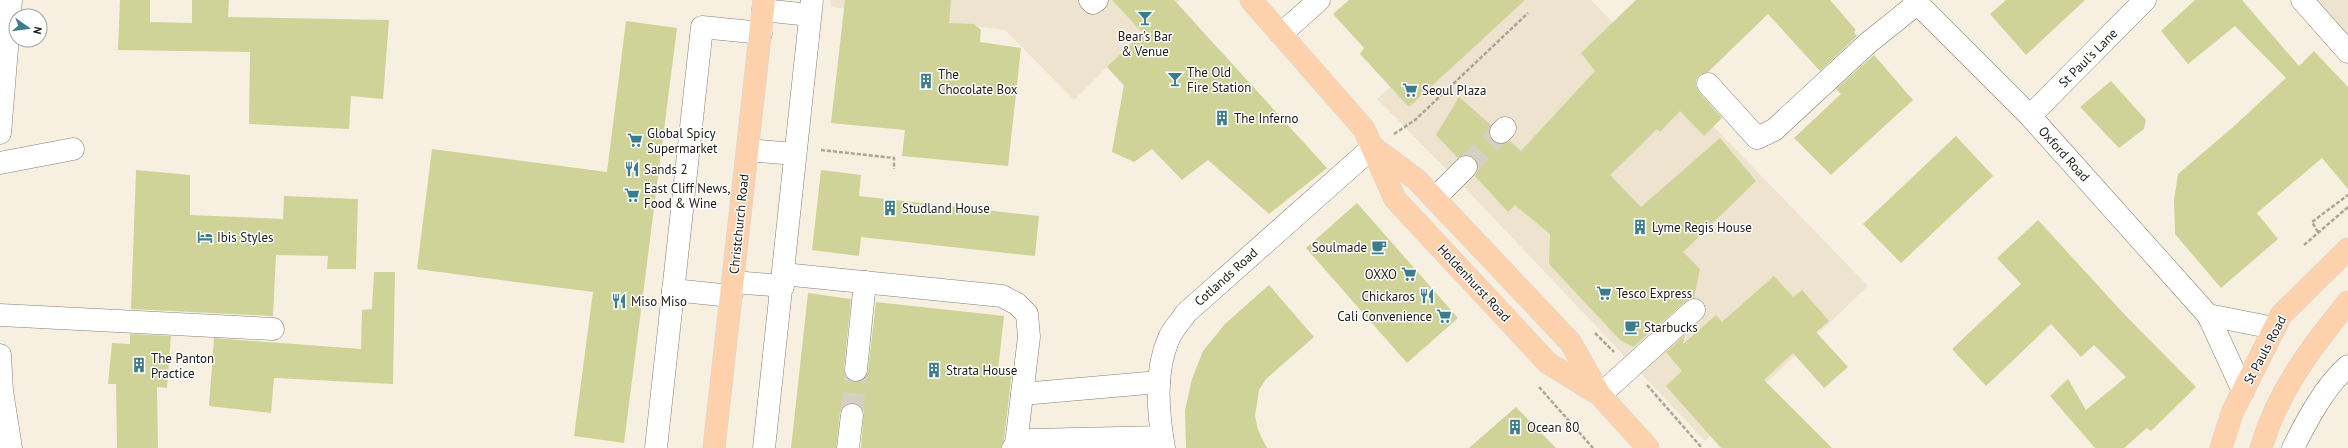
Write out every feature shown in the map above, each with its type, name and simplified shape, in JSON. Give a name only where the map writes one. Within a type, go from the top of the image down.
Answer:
[{"type":"main road","name":"Holdenhurst Road","points":[[1251,0],[1364,130],[1396,199],[1548,363],[1600,395]]},
{"type":"main road","name":"Christchurch Road","points":[[714,448],[764,5]]},
{"type":"main road","name":"Holdenhurst Road","points":[[1373,147],[1417,180],[1571,343],[1600,395],[1643,447]]},
{"type":"main road","name":"St Pauls Road","points":[[2221,448],[2232,413],[2274,328],[2282,315],[2348,249]]},
{"type":"main road","points":[[2261,448],[2283,394],[2306,354],[2348,302]]},
{"type":"street","points":[[0,133],[11,0]]},
{"type":"street","points":[[1090,0],[1093,3],[1097,0]]},
{"type":"street","points":[[1281,34],[1319,0]]},
{"type":"street","name":"St Paul's Lane","points":[[2030,116],[2146,0]]},
{"type":"street","points":[[2302,0],[2348,52]]},
{"type":"street","points":[[1708,84],[1757,138],[1774,130],[1868,43],[1916,2]]},
{"type":"street","name":"Oxford Road","points":[[1916,2],[2030,116],[2208,315],[2243,391]]},
{"type":"street","points":[[764,5],[811,8],[764,448]]},
{"type":"street","points":[[656,448],[702,27],[761,33]]},
{"type":"street","name":"Cotlands Road","points":[[1163,442],[1159,382],[1162,358],[1169,337],[1186,313],[1373,147]]},
{"type":"street","points":[[0,163],[73,149]]},
{"type":"street","points":[[748,150],[796,151]]},
{"type":"street","points":[[1434,198],[1466,167]]},
{"type":"street","points":[[673,290],[732,289],[783,280],[865,282],[1002,296],[1017,304],[1028,314],[1029,337],[1014,446],[1032,440],[1163,442]]},
{"type":"street","points":[[856,370],[865,282]]},
{"type":"street","points":[[1600,395],[1694,310]]},
{"type":"street","points":[[0,315],[90,317],[273,329]]},
{"type":"street","points":[[2208,315],[2274,328]]},
{"type":"street","points":[[0,354],[2,390],[11,448]]},
{"type":"street","points":[[2293,448],[2324,396],[2339,374],[2348,366]]},
{"type":"street","points":[[1022,394],[1159,382]]},
{"type":"street","points":[[848,448],[852,415]]},
{"type":"path","points":[[1373,147],[1415,120],[1528,13]]},
{"type":"path","points":[[796,151],[894,158],[894,169]]},
{"type":"path","points":[[2318,232],[2312,222],[2348,194]]},
{"type":"path","points":[[2304,245],[2348,208]]},
{"type":"shaded area","points":[[831,0],[1181,0],[1177,3],[1239,72],[1134,162],[1112,152],[1124,86],[1107,67],[1074,100],[1005,30],[831,7]]},
{"type":"shaded area","points":[[1488,0],[1591,0],[1868,286],[1705,441],[1465,188],[1377,99]]},
{"type":"shaded area","points":[[2302,0],[2348,0],[2348,52]]},
{"type":"building","points":[[120,0],[150,0],[150,22],[192,23],[192,0],[229,0],[228,17],[389,20],[383,99],[351,96],[349,129],[249,124],[250,52],[118,50]]},
{"type":"building","name":"The Chocolate Box","points":[[845,0],[951,0],[949,23],[974,24],[981,30],[980,42],[1021,48],[1008,166],[902,156],[905,130],[831,123]]},
{"type":"building","points":[[1112,0],[1174,0],[1327,168],[1269,214],[1208,160],[1182,180],[1152,149],[1134,162],[1112,152],[1124,85],[1107,67],[1143,33]]},
{"type":"building","points":[[1349,0],[1525,0],[1409,107],[1360,54],[1364,48],[1333,14]]},
{"type":"building","points":[[1636,0],[1830,0],[1856,30],[1854,32],[1857,36],[1820,71],[1768,14],[1708,72],[1700,75],[1696,80],[1696,86],[1699,92],[1722,118],[1704,136],[1680,111],[1660,132],[1657,129],[1610,175],[1641,207],[1720,138],[1756,181],[1683,252],[1700,269],[1694,298],[1686,301],[1633,347],[1620,340],[1549,264],[1550,234],[1515,205],[1508,212],[1475,176],[1478,170],[1475,158],[1469,155],[1458,158],[1436,135],[1459,97],[1491,125],[1489,135],[1492,141],[1504,144],[1510,141],[1521,151],[1595,71],[1581,53]]},
{"type":"building","points":[[2006,0],[2085,0],[2026,55],[1990,14]]},
{"type":"building","points":[[2195,0],[2242,0],[2299,66],[2314,51],[2348,87],[2348,189],[2322,158],[2257,213],[2278,239],[2221,288],[2175,234],[2174,200],[2178,174],[2232,128],[2286,78],[2235,26],[2188,64],[2161,31]]},
{"type":"building","points":[[626,21],[677,28],[624,443],[574,436],[593,292],[417,269],[432,149],[607,172]]},
{"type":"building","points":[[1874,55],[1913,100],[1831,175],[1794,138],[1841,94],[1836,89]]},
{"type":"building","points":[[2111,81],[2146,120],[2144,129],[2119,148],[2080,107]]},
{"type":"building","points":[[1956,136],[1993,176],[1901,263],[1863,224]]},
{"type":"building","name":"Ibis Styles","points":[[136,170],[190,175],[190,215],[283,219],[284,196],[358,199],[356,269],[327,269],[328,256],[276,255],[273,316],[131,309]]},
{"type":"building","name":"Studland House","points":[[821,170],[861,175],[859,196],[1039,216],[1035,256],[861,237],[859,256],[812,250]]},
{"type":"building","points":[[1357,203],[1458,318],[1407,363],[1306,248]]},
{"type":"building","points":[[2038,220],[2125,315],[2196,387],[2151,431],[2147,428],[2124,448],[2095,448],[2050,396],[2068,379],[2086,410],[2126,377],[2094,345],[2081,357],[2051,324],[1986,386],[1952,349],[2021,284],[1997,258]]},
{"type":"building","points":[[374,272],[395,272],[393,384],[274,378],[271,413],[209,406],[214,338],[361,349],[362,310],[372,309]]},
{"type":"building","points":[[1774,276],[1793,297],[1802,290],[1829,321],[1816,332],[1848,367],[1824,388],[1793,353],[1764,380],[1832,448],[1721,448],[1666,386],[1682,371],[1666,352],[1685,335],[1683,344],[1716,315],[1722,322]]},
{"type":"building","points":[[1269,285],[1314,337],[1266,379],[1259,390],[1255,416],[1258,430],[1267,448],[1186,448],[1185,410],[1192,379],[1203,351],[1225,324]]},
{"type":"building","name":"Strata House","points":[[808,293],[851,299],[844,369],[845,375],[854,382],[861,381],[868,371],[876,302],[1004,316],[998,371],[1012,372],[1004,439],[1001,448],[861,448],[864,410],[859,405],[853,403],[842,407],[836,448],[791,448]]},
{"type":"building","points":[[130,334],[171,336],[167,388],[157,387],[158,448],[117,448],[116,384],[108,384],[112,343],[130,344]]},
{"type":"building","name":"Ocean 80","points":[[1516,407],[1556,448],[1469,448]]},
{"type":"tunnel","points":[[1466,167],[1501,132]]},
{"type":"tunnel","points":[[852,415],[856,370]]},
{"type":"place","name":"Bear's Bar & Venue","points":[[1145,18]]},
{"type":"place","name":"The Old Fire Station","points":[[1175,79]]},
{"type":"place","name":"The Chocolate Box","points":[[926,81]]},
{"type":"place","name":"Seoul Plaza","points":[[1410,90]]},
{"type":"place","name":"The Inferno","points":[[1222,118]]},
{"type":"place","name":"Global Spicy Supermarket","points":[[635,140]]},
{"type":"place","name":"Sands 2","points":[[632,169]]},
{"type":"place","name":"East Cliff News, Food & Wine","points":[[632,195]]},
{"type":"place","name":"Studland House","points":[[890,208]]},
{"type":"place","name":"Lyme Regis House","points":[[1640,227]]},
{"type":"place","name":"Ibis Styles","points":[[205,237]]},
{"type":"place","name":"Soulmade","points":[[1379,247]]},
{"type":"place","name":"OXXO","points":[[1409,274]]},
{"type":"place","name":"Tesco Express","points":[[1604,293]]},
{"type":"place","name":"Chickaros","points":[[1427,296]]},
{"type":"place","name":"Miso Miso","points":[[619,301]]},
{"type":"place","name":"Cali Convenience","points":[[1444,316]]},
{"type":"place","name":"Starbucks","points":[[1632,327]]},
{"type":"place","name":"The Panton Practice","points":[[139,365]]},
{"type":"place","name":"Strata House","points":[[934,370]]},
{"type":"place","name":"Ocean 80","points":[[1515,427]]}]
